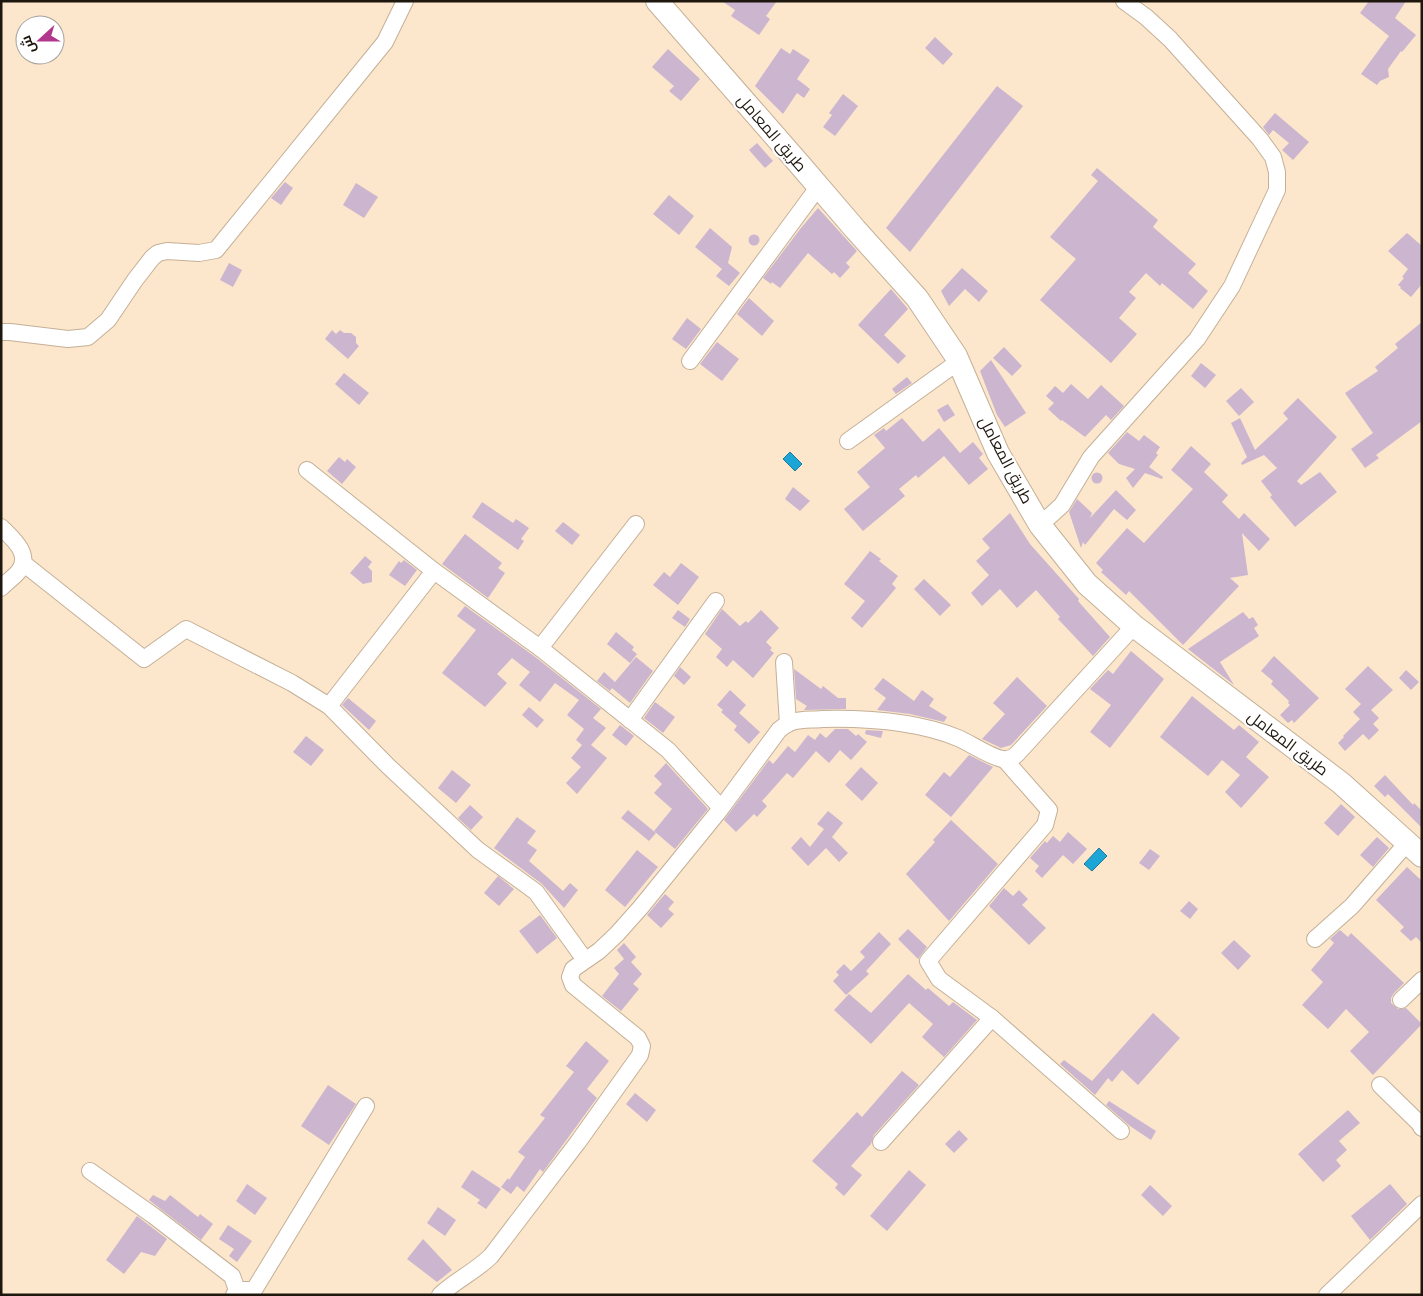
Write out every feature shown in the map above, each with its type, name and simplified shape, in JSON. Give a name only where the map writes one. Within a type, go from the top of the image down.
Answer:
[{"type":"main road","name":"طريق المعامل","points":[[656,1],[917,298],[958,362],[998,453],[1040,525],[1087,584],[1134,626],[1341,783],[1414,849]]},
{"type":"street","points":[[1,332],[68,339],[88,337],[108,320],[135,280],[158,253],[167,251],[199,253],[216,250],[385,42],[405,1]]},
{"type":"street","points":[[1040,525],[1062,505],[1091,457],[1197,339],[1232,286],[1277,190],[1277,172],[1273,158],[1260,139],[1170,39],[1146,17],[1124,1]]},
{"type":"street","points":[[690,361],[819,186]]},
{"type":"street","points":[[848,441],[958,362]]},
{"type":"street","points":[[306,470],[434,571],[540,648],[668,750],[722,808]]},
{"type":"street","points":[[540,648],[636,524]]},
{"type":"street","points":[[1,527],[18,544],[23,554],[23,563],[19,571],[1,588]]},
{"type":"street","points":[[23,563],[144,659],[186,629],[292,683],[329,706],[388,766],[478,850],[536,892],[586,960]]},
{"type":"street","points":[[329,706],[434,571]]},
{"type":"street","points":[[630,720],[716,601]]},
{"type":"street","points":[[1005,760],[1017,754],[1134,626]]},
{"type":"street","points":[[784,662],[788,724]]},
{"type":"street","points":[[440,1295],[458,1280],[482,1265],[491,1256],[578,1142],[640,1055],[642,1046],[638,1038],[571,981],[570,977],[573,969],[599,951],[641,907],[722,808],[775,734],[788,724],[804,720],[877,721],[913,726],[958,738],[1005,760],[1049,810],[1045,824],[928,961],[939,979],[992,1018],[1121,1131]]},
{"type":"street","points":[[1315,939],[1414,849]]},
{"type":"street","points":[[1401,1000],[1422,980]]},
{"type":"street","points":[[881,1142],[992,1018]]},
{"type":"street","points":[[1380,1085],[1422,1128]]},
{"type":"street","points":[[90,1171],[154,1216],[232,1276],[235,1292],[254,1290],[366,1106]]},
{"type":"street","points":[[1327,1295],[1422,1204]]},
{"type":"water","points":[[790,452],[802,464],[795,471],[783,459]]},
{"type":"water","points":[[1099,848],[1107,856],[1092,871],[1084,864]]},
{"type":"building","points":[[722,1],[777,1],[766,16],[770,19],[759,35],[731,16],[735,10]]},
{"type":"building","points":[[1369,1],[1406,1],[1395,18],[1416,35],[1388,69],[1389,77],[1380,81],[1377,85],[1361,74],[1389,36],[1360,13]]},
{"type":"building","points":[[935,37],[953,54],[943,65],[925,48]]},
{"type":"building","points":[[781,48],[790,54],[793,49],[810,60],[797,79],[810,89],[804,98],[797,93],[783,114],[755,86]]},
{"type":"building","points":[[668,49],[700,79],[681,101],[669,91],[674,86],[652,67]]},
{"type":"building","points":[[997,86],[1023,106],[910,252],[886,228]]},
{"type":"building","points":[[843,94],[858,106],[835,136],[823,127],[832,115],[829,113]]},
{"type":"building","points":[[1275,113],[1309,142],[1293,160],[1282,150],[1289,143],[1273,130],[1269,135],[1263,127]]},
{"type":"building","points":[[757,143],[773,161],[765,168],[749,150]]},
{"type":"building","points":[[1097,168],[1158,220],[1153,227],[1196,264],[1188,273],[1208,291],[1193,309],[1162,283],[1160,286],[1146,273],[1129,292],[1136,298],[1119,318],[1137,334],[1111,363],[1040,300],[1076,259],[1050,237],[1098,181],[1091,175]]},
{"type":"building","points":[[285,182],[293,188],[281,205],[271,198]]},
{"type":"building","points":[[356,183],[378,197],[364,218],[343,205]]},
{"type":"building","points":[[669,195],[694,216],[679,235],[653,214]]},
{"type":"building","points":[[818,208],[857,251],[846,263],[850,267],[840,278],[834,272],[832,274],[808,253],[780,288],[772,282],[771,284],[763,278]]},
{"type":"building","points":[[710,228],[732,247],[728,263],[740,273],[729,286],[716,276],[722,269],[695,247]]},
{"type":"building","points":[[1407,233],[1422,246],[1422,284],[1411,297],[1398,285],[1408,269],[1388,251]]},
{"type":"building","points":[[754,234],[760,240],[754,246],[748,240]]},
{"type":"building","points":[[229,263],[242,270],[233,287],[220,280]]},
{"type":"building","points":[[962,268],[988,291],[979,302],[965,289],[949,306],[941,291]]},
{"type":"building","points":[[891,289],[908,309],[884,335],[906,356],[898,364],[858,325]]},
{"type":"building","points":[[749,298],[774,321],[762,336],[737,314]]},
{"type":"building","points":[[687,318],[701,329],[686,349],[672,339]]},
{"type":"building","points":[[1422,322],[1422,421],[1376,455],[1379,458],[1365,468],[1351,449],[1373,433],[1345,393],[1378,371],[1375,367],[1398,348],[1395,344]]},
{"type":"building","points":[[332,330],[336,334],[340,330],[344,333],[351,333],[356,337],[356,343],[359,346],[348,359],[325,339]]},
{"type":"building","points":[[717,342],[739,359],[722,381],[700,364]]},
{"type":"building","points":[[1004,347],[1022,366],[1012,376],[993,358]]},
{"type":"building","points":[[991,360],[1026,413],[1005,427],[997,415],[980,371]]},
{"type":"building","points":[[1201,363],[1216,375],[1205,388],[1191,376]]},
{"type":"building","points":[[344,373],[369,393],[359,405],[335,384]]},
{"type":"building","points":[[907,377],[912,383],[896,394],[892,389]]},
{"type":"building","points":[[1071,384],[1088,399],[1101,385],[1124,406],[1111,420],[1106,415],[1085,437],[1061,421],[1048,409],[1054,403],[1046,396],[1055,386],[1063,393]]},
{"type":"building","points":[[1241,388],[1254,402],[1239,416],[1226,401]]},
{"type":"building","points":[[1298,398],[1337,437],[1297,481],[1301,485],[1320,472],[1337,492],[1295,527],[1270,497],[1272,495],[1261,481],[1277,468],[1264,455],[1242,465],[1241,463],[1247,457],[1231,423],[1240,418],[1255,450],[1288,419],[1283,413]]},
{"type":"building","points":[[948,404],[955,415],[944,422],[937,410]]},
{"type":"building","points":[[902,418],[923,442],[939,428],[960,453],[973,442],[983,454],[979,458],[988,469],[969,485],[944,456],[918,478],[916,475],[899,489],[905,496],[863,531],[844,509],[870,487],[857,472],[885,448],[874,435],[884,428],[886,431]]},
{"type":"building","points":[[1127,432],[1139,441],[1144,435],[1160,447],[1156,453],[1158,455],[1149,467],[1163,477],[1162,479],[1145,473],[1133,488],[1126,478],[1135,469],[1119,464],[1108,453]]},
{"type":"building","points":[[1191,446],[1211,464],[1204,472],[1228,495],[1222,502],[1239,519],[1244,513],[1270,539],[1259,551],[1242,533],[1248,575],[1230,578],[1239,586],[1183,645],[1129,591],[1126,595],[1101,572],[1103,570],[1096,563],[1127,528],[1144,543],[1193,489],[1171,470]]},
{"type":"building","points":[[339,457],[345,462],[347,459],[356,467],[342,484],[327,471]]},
{"type":"building","points":[[1095,473],[1099,473],[1102,478],[1101,482],[1095,483],[1092,480],[1092,476]]},
{"type":"building","points":[[793,487],[810,501],[800,511],[785,499]]},
{"type":"building","points":[[1116,490],[1136,510],[1127,520],[1114,509],[1085,545],[1083,542],[1081,548],[1069,512],[1077,499],[1092,513],[1090,518]]},
{"type":"building","points":[[482,502],[513,523],[516,519],[529,528],[521,539],[524,541],[518,550],[472,517]]},
{"type":"building","points":[[1010,513],[1030,544],[1110,637],[1093,656],[1058,619],[1060,617],[1036,590],[1017,608],[1000,589],[982,606],[971,593],[989,575],[976,561],[990,548],[982,539]]},
{"type":"building","points":[[563,522],[580,535],[572,545],[555,531]]},
{"type":"building","points":[[465,534],[502,563],[498,568],[505,573],[488,598],[442,564]]},
{"type":"building","points":[[870,551],[898,576],[892,584],[896,588],[862,628],[851,618],[865,601],[844,584]]},
{"type":"building","points":[[365,556],[372,562],[368,567],[372,571],[372,582],[363,584],[350,573]]},
{"type":"building","points":[[404,560],[417,570],[405,586],[389,575],[399,561],[401,563]]},
{"type":"building","points":[[681,563],[699,577],[678,605],[653,585],[664,572],[670,577]]},
{"type":"building","points":[[924,579],[951,605],[940,616],[914,589]]},
{"type":"building","points":[[465,606],[534,656],[601,709],[593,718],[606,728],[591,745],[607,758],[577,794],[566,783],[581,767],[571,758],[582,745],[576,740],[584,729],[567,715],[579,700],[555,683],[540,702],[519,685],[530,672],[512,658],[497,674],[507,683],[485,707],[442,673],[476,630],[457,616]]},
{"type":"building","points":[[722,609],[740,626],[746,621],[748,623],[761,610],[779,628],[766,642],[774,653],[753,678],[733,660],[727,667],[716,657],[722,649],[705,634]]},
{"type":"building","points":[[678,610],[690,619],[685,627],[672,618]]},
{"type":"building","points":[[1243,612],[1249,619],[1253,617],[1258,625],[1254,628],[1259,636],[1220,662],[1234,685],[1188,649]]},
{"type":"building","points":[[616,632],[634,647],[632,650],[637,654],[630,663],[607,644]]},
{"type":"building","points":[[1131,651],[1164,679],[1110,748],[1090,732],[1111,705],[1090,689],[1108,670],[1113,674]]},
{"type":"building","points":[[1274,656],[1319,698],[1294,723],[1292,720],[1288,723],[1280,715],[1290,705],[1289,701],[1271,684],[1273,681],[1261,671]]},
{"type":"building","points":[[636,657],[653,671],[630,703],[612,688],[610,691],[597,681],[604,672],[615,682]]},
{"type":"building","points":[[1368,666],[1393,690],[1371,710],[1379,718],[1373,724],[1379,730],[1369,740],[1363,734],[1345,751],[1338,743],[1360,719],[1353,712],[1361,704],[1345,689]]},
{"type":"building","points":[[680,667],[691,677],[684,685],[674,676]]},
{"type":"building","points":[[794,669],[821,689],[823,686],[838,698],[846,698],[846,709],[804,710],[807,706],[796,699]]},
{"type":"building","points":[[1406,670],[1419,682],[1411,690],[1399,678]]},
{"type":"building","points":[[1017,677],[1047,706],[1011,745],[1001,748],[982,739],[1005,714],[993,703]]},
{"type":"building","points":[[883,678],[914,701],[922,690],[934,699],[929,706],[947,717],[944,722],[910,714],[877,710],[886,698],[874,689]]},
{"type":"building","points":[[730,690],[746,705],[739,713],[760,732],[749,744],[734,730],[737,726],[721,712],[723,710],[717,705]]},
{"type":"building","points":[[1192,696],[1234,730],[1239,725],[1259,742],[1246,757],[1269,777],[1241,808],[1225,792],[1240,775],[1222,760],[1208,776],[1160,737]]},
{"type":"building","points":[[348,698],[376,721],[369,730],[342,705]]},
{"type":"building","points":[[655,702],[675,717],[663,733],[644,718]]},
{"type":"building","points":[[529,707],[544,720],[537,728],[522,715]]},
{"type":"building","points":[[620,725],[634,736],[626,746],[612,735]]},
{"type":"building","points":[[835,729],[848,729],[856,736],[858,734],[867,742],[851,760],[840,750],[829,763],[816,751],[793,778],[787,773],[762,801],[767,806],[757,817],[754,814],[736,832],[724,820],[769,760],[773,764],[788,746],[795,752],[808,735],[815,740],[820,733],[826,738]]},
{"type":"building","points":[[866,730],[883,731],[881,738],[865,734]]},
{"type":"building","points":[[306,736],[324,750],[311,766],[293,752]]},
{"type":"building","points":[[969,755],[993,767],[951,817],[925,795],[944,772],[950,777]]},
{"type":"building","points":[[666,763],[708,809],[675,849],[654,831],[672,809],[654,793],[662,784],[654,776]]},
{"type":"building","points":[[861,767],[878,783],[862,801],[845,785]]},
{"type":"building","points":[[452,770],[471,785],[456,803],[438,788]]},
{"type":"building","points":[[1385,775],[1413,805],[1414,803],[1422,811],[1422,828],[1388,794],[1385,797],[1374,786]]},
{"type":"building","points":[[1341,804],[1355,817],[1338,836],[1324,823]]},
{"type":"building","points":[[470,805],[483,817],[471,830],[458,818]]},
{"type":"building","points":[[628,810],[656,833],[649,841],[621,818]]},
{"type":"building","points":[[828,811],[843,823],[832,837],[848,853],[839,862],[826,848],[808,866],[791,848],[801,837],[810,847],[824,829],[817,824]]},
{"type":"building","points":[[517,817],[536,831],[527,843],[537,850],[529,861],[563,891],[570,883],[578,890],[564,908],[542,884],[494,848]]},
{"type":"building","points":[[951,820],[998,864],[949,921],[906,874],[935,842],[933,840]]},
{"type":"building","points":[[1068,832],[1087,849],[1073,864],[1063,855],[1042,878],[1035,871],[1039,866],[1030,858],[1045,841],[1047,843],[1053,836],[1060,842]]},
{"type":"building","points":[[1377,837],[1389,848],[1373,867],[1360,855]]},
{"type":"building","points":[[1150,849],[1160,856],[1149,870],[1139,863]]},
{"type":"building","points":[[637,850],[658,867],[625,907],[605,890]]},
{"type":"building","points":[[1407,867],[1422,881],[1422,943],[1416,937],[1411,941],[1400,931],[1404,927],[1376,900]]},
{"type":"building","points":[[498,876],[514,889],[499,906],[484,893]]},
{"type":"building","points":[[1004,888],[1013,896],[1019,890],[1028,899],[1022,905],[1046,928],[1029,945],[989,906]]},
{"type":"building","points":[[665,894],[674,902],[668,909],[674,914],[661,928],[647,915]]},
{"type":"building","points":[[1189,901],[1198,909],[1190,919],[1180,911]]},
{"type":"building","points":[[540,915],[557,938],[537,954],[519,931]]},
{"type":"building","points":[[908,929],[927,947],[918,959],[898,939]]},
{"type":"building","points":[[1340,930],[1348,937],[1351,933],[1404,983],[1394,993],[1391,1003],[1398,1009],[1406,1008],[1422,1024],[1373,1075],[1350,1051],[1369,1032],[1346,1009],[1328,1029],[1302,1005],[1323,982],[1311,970],[1334,943],[1330,939]]},
{"type":"building","points":[[879,932],[891,944],[866,971],[869,974],[846,995],[833,981],[839,975],[836,972],[844,964],[851,971],[865,957],[860,952]]},
{"type":"building","points":[[1234,940],[1251,956],[1238,970],[1221,953]]},
{"type":"building","points":[[624,943],[636,957],[631,962],[642,974],[633,984],[639,989],[621,1011],[602,996],[619,974],[614,968],[624,959],[617,950]]},
{"type":"building","points":[[908,974],[926,990],[928,988],[949,1006],[953,1002],[977,1020],[944,1057],[922,1037],[933,1024],[909,1003],[871,1044],[834,1010],[849,994],[871,1013]]},
{"type":"building","points":[[1153,1013],[1180,1038],[1138,1085],[1122,1070],[1112,1082],[1108,1078],[1095,1095],[1060,1064],[1064,1060],[1092,1081]]},
{"type":"building","points":[[586,1041],[609,1061],[587,1089],[597,1098],[543,1172],[540,1169],[524,1192],[517,1186],[511,1194],[501,1187],[508,1178],[509,1180],[525,1157],[518,1152],[545,1118],[540,1115],[574,1072],[566,1066]]},
{"type":"building","points":[[902,1071],[919,1085],[874,1135],[871,1144],[851,1166],[862,1175],[844,1196],[835,1188],[838,1184],[812,1161],[857,1112],[862,1117]]},
{"type":"building","points":[[328,1085],[356,1104],[329,1145],[301,1126]]},
{"type":"building","points":[[635,1093],[656,1110],[647,1122],[626,1104]]},
{"type":"building","points":[[1109,1101],[1156,1131],[1151,1140],[1130,1126],[1106,1105]]},
{"type":"building","points":[[1348,1110],[1360,1123],[1339,1141],[1347,1150],[1336,1160],[1341,1166],[1323,1182],[1298,1154]]},
{"type":"building","points":[[959,1130],[968,1139],[954,1153],[945,1144]]},
{"type":"building","points":[[472,1170],[501,1189],[486,1209],[477,1203],[480,1200],[461,1187]]},
{"type":"building","points":[[909,1170],[926,1185],[887,1231],[870,1216]]},
{"type":"building","points":[[247,1184],[267,1198],[255,1215],[236,1201]]},
{"type":"building","points":[[1390,1184],[1407,1204],[1370,1240],[1351,1216]]},
{"type":"building","points":[[1150,1185],[1172,1206],[1163,1216],[1141,1195]]},
{"type":"building","points":[[153,1195],[165,1201],[170,1195],[198,1217],[200,1214],[213,1224],[201,1240],[149,1200]]},
{"type":"building","points":[[438,1207],[456,1220],[445,1236],[427,1223]]},
{"type":"building","points":[[137,1216],[167,1239],[155,1256],[141,1252],[124,1274],[106,1260]]},
{"type":"building","points":[[228,1225],[252,1241],[237,1262],[229,1256],[234,1249],[219,1239]]},
{"type":"building","points":[[423,1239],[452,1270],[437,1282],[407,1259]]}]
